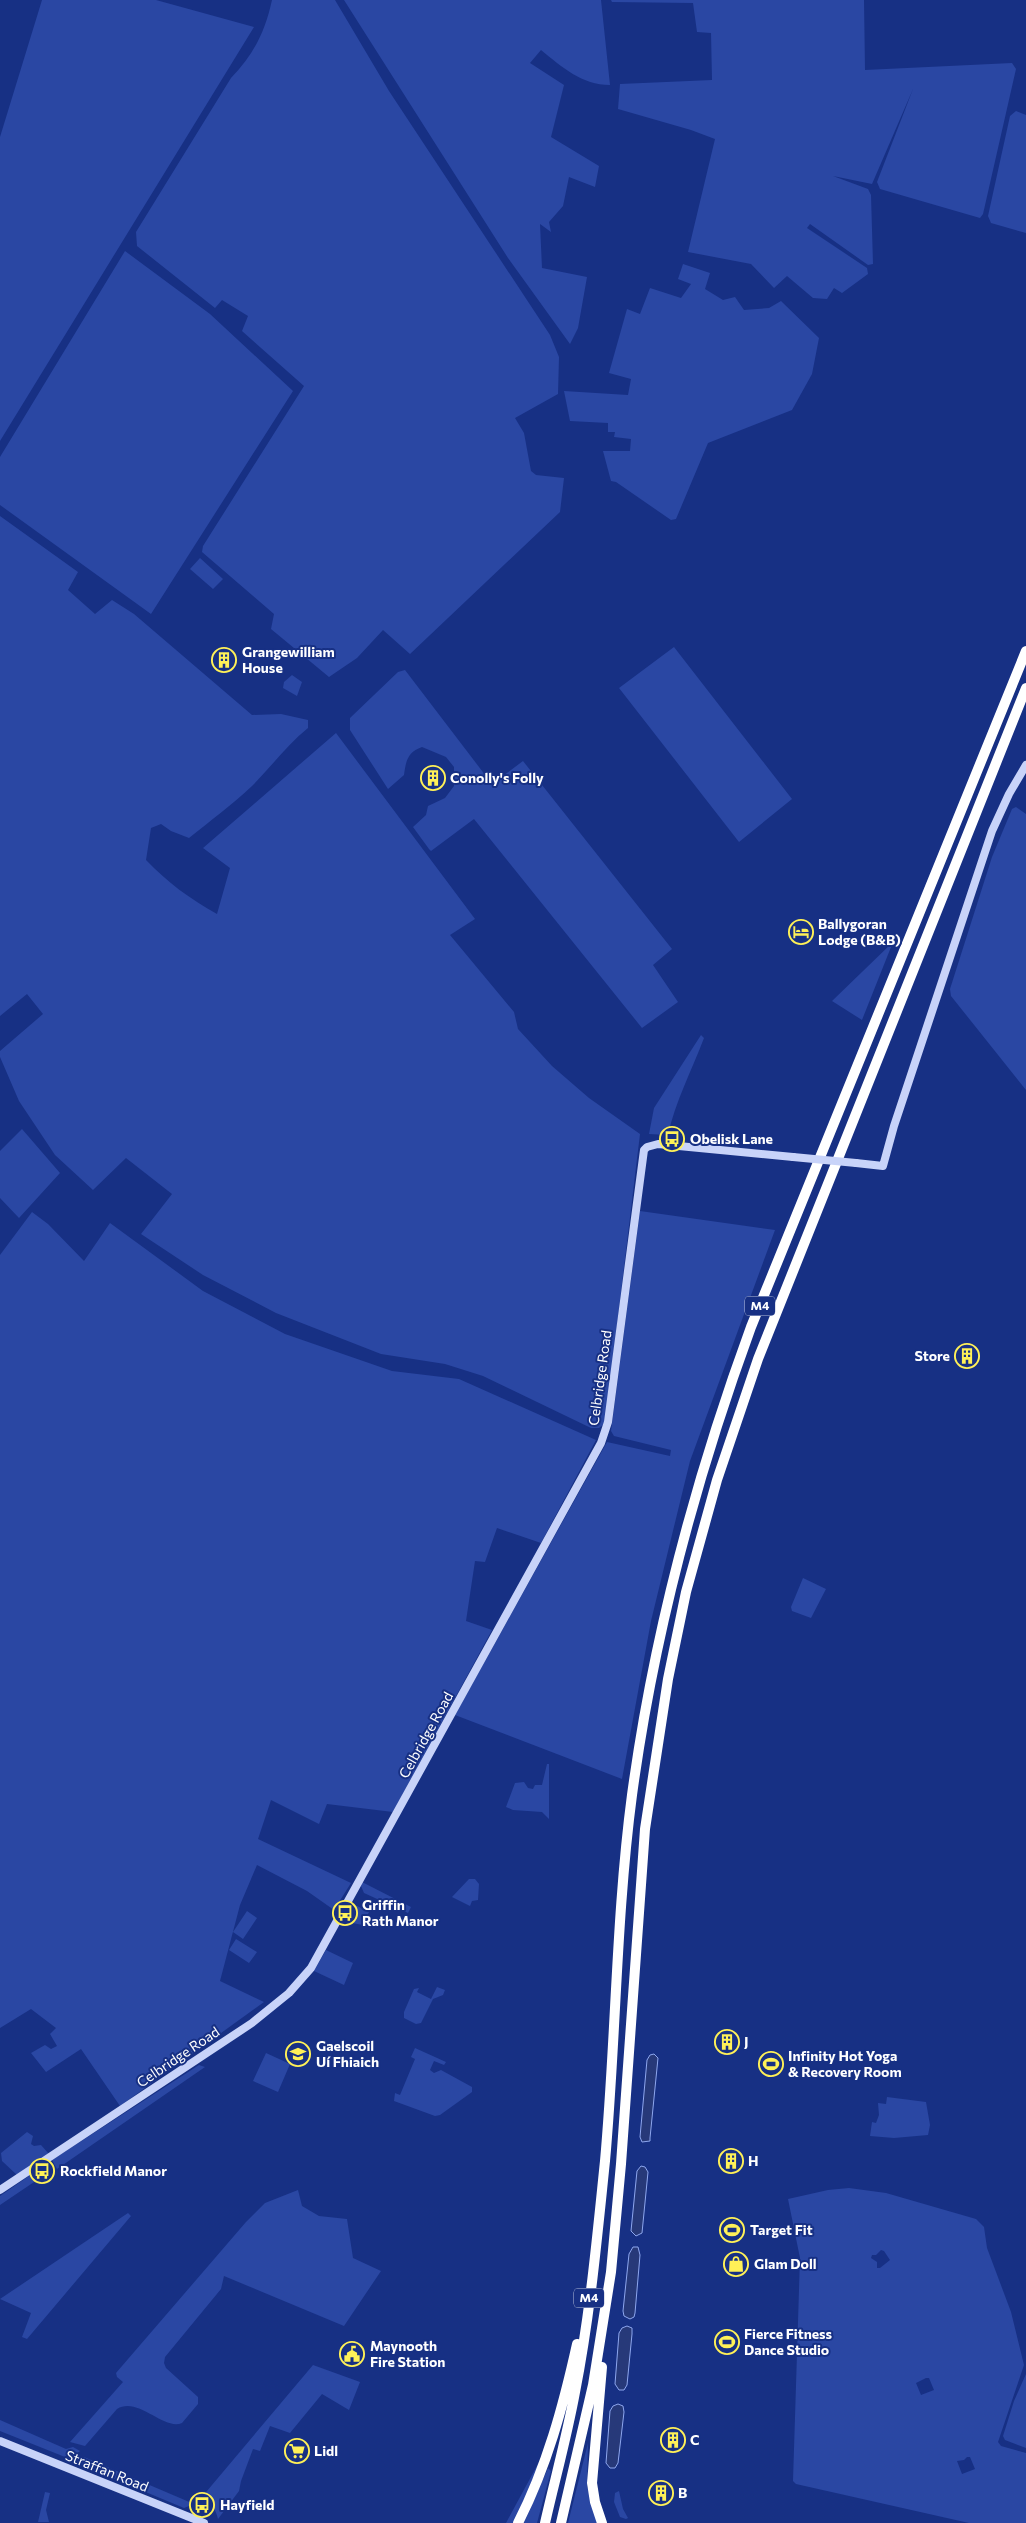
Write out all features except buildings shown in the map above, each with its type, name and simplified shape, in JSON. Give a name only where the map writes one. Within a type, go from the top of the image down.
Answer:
[{"type":"highway","name":"M4","points":[[545,2523],[576,2392],[594,2266],[605,2157],[627,1837],[640,1737],[666,1608],[695,1492],[751,1327],[1026,652]]},
{"type":"highway","name":"M4","points":[[561,2523],[580,2446],[603,2327],[611,2272],[624,2132],[639,1901],[648,1809],[670,1670],[700,1537],[758,1359],[1026,688]]},
{"type":"highway","points":[[518,2523],[538,2481],[558,2425],[580,2328],[591,2267],[610,2070]]},
{"type":"highway","points":[[602,2523],[594,2502],[592,2474],[624,2172],[624,2132]]},
{"type":"main road","name":"Celbridge Road","points":[[0,2190],[252,2023],[289,1993],[311,1968],[601,1443],[608,1422],[642,1154],[647,1146],[658,1144],[883,1166],[894,1126],[982,857],[1004,804],[1026,765]]},
{"type":"main road","name":"Straffan Road","points":[[0,2441],[204,2523]]},
{"type":"shaded area","points":[[42,0],[156,0],[254,27],[0,441],[0,137]]},
{"type":"shaded area","points":[[272,0],[335,0],[389,91],[550,335],[559,357],[558,394],[515,418],[524,433],[531,471],[536,475],[564,478],[560,512],[410,654],[383,630],[357,658],[329,677],[271,629],[274,614],[202,552],[203,546],[304,386],[242,331],[248,316],[222,300],[215,308],[137,246],[136,232],[231,78],[252,51],[266,22]]},
{"type":"shaded area","points":[[344,0],[601,0],[610,85],[590,82],[573,74],[541,50],[530,63],[564,85],[551,137],[599,166],[595,187],[569,177],[563,206],[549,222],[551,232],[540,224],[542,268],[587,277],[578,328],[570,344],[508,258]]},
{"type":"shaded area","points":[[611,0],[864,0],[865,70],[1012,63],[1016,69],[983,214],[980,218],[880,189],[877,182],[913,89],[872,184],[833,176],[868,189],[871,195],[873,264],[868,265],[810,224],[807,228],[867,268],[868,274],[842,293],[834,288],[827,299],[813,298],[787,276],[774,288],[751,264],[688,252],[715,139],[691,130],[618,109],[620,84],[712,80],[711,33],[697,32],[693,3],[612,2]]},
{"type":"shaded area","points":[[1016,111],[1026,115],[1026,233],[991,223],[988,216],[1010,116]]},
{"type":"shaded area","points":[[125,251],[210,314],[293,391],[151,614],[0,505],[0,457]]},
{"type":"shaded area","points":[[683,264],[710,273],[705,289],[723,300],[735,297],[744,310],[769,308],[781,301],[819,338],[812,374],[792,410],[708,443],[676,519],[671,520],[616,482],[611,481],[603,451],[630,451],[631,439],[614,437],[615,432],[608,432],[608,423],[570,421],[564,391],[628,395],[631,379],[609,373],[627,309],[640,314],[650,288],[681,298],[691,284],[678,279]]},
{"type":"shaded area","points":[[0,516],[78,572],[68,590],[95,614],[112,600],[134,614],[252,715],[281,714],[308,720],[308,728],[252,786],[189,838],[171,831],[161,824],[151,828],[146,860],[162,876],[179,890],[217,914],[230,868],[203,848],[336,733],[475,919],[450,935],[514,1012],[518,1029],[552,1066],[589,1098],[640,1134],[606,1417],[603,1425],[599,1428],[591,1428],[483,1376],[445,1364],[381,1354],[276,1313],[203,1275],[141,1234],[172,1194],[126,1158],[93,1190],[55,1155],[19,1101],[0,1057],[0,1051],[43,1014],[27,994],[0,1016]]},
{"type":"shaded area","points":[[200,558],[223,579],[213,589],[190,569]]},
{"type":"shaded area","points":[[674,647],[792,799],[739,842],[619,688]]},
{"type":"shaded area","points":[[405,670],[492,784],[523,761],[672,949],[653,965],[678,1002],[642,1028],[474,819],[431,851],[429,849],[413,827],[426,815],[428,806],[445,798],[454,786],[454,767],[446,757],[422,747],[411,754],[407,761],[404,775],[388,789],[350,730],[350,718],[398,672]]},
{"type":"shaded area","points":[[292,675],[302,682],[297,696],[283,688],[284,682]]},
{"type":"shaded area","points":[[1016,807],[1026,814],[1026,1090],[951,996],[950,989],[992,857],[1012,809]]},
{"type":"shaded area","points":[[893,942],[862,1020],[832,1001]]},
{"type":"shaded area","points":[[701,1035],[704,1038],[679,1098],[668,1135],[649,1134],[654,1108]]},
{"type":"shaded area","points":[[22,1129],[60,1173],[19,1218],[0,1198],[0,1151]]},
{"type":"shaded area","points":[[640,1211],[775,1230],[690,1461],[651,1621],[622,1779],[455,1715],[607,1442],[670,1456],[671,1450],[614,1436],[611,1431]]},
{"type":"shaded area","points":[[32,1212],[48,1224],[84,1261],[110,1223],[203,1291],[285,1334],[392,1371],[459,1379],[596,1440],[541,1543],[497,1528],[485,1562],[475,1561],[466,1621],[492,1630],[393,1812],[327,1804],[319,1824],[271,1800],[258,1839],[351,1883],[334,1910],[307,1891],[257,1865],[240,1905],[220,1981],[264,2002],[120,2106],[81,2049],[46,2072],[31,2053],[45,2045],[51,2049],[57,2046],[50,2034],[56,2028],[31,2009],[0,2028],[0,1255]]},
{"type":"shaded area","points":[[803,1578],[826,1589],[811,1618],[792,1611],[791,1607]]},
{"type":"shaded area","points":[[547,1764],[549,1764],[549,1819],[542,1812],[513,1810],[506,1807],[515,1783],[524,1782],[528,1788],[533,1789],[535,1785],[542,1785]]},
{"type":"shaded area","points":[[469,1879],[475,1879],[479,1884],[478,1900],[472,1901],[470,1906],[452,1897]]},
{"type":"shaded area","points":[[362,1882],[411,1907],[408,1913],[364,1893],[361,1886]]},
{"type":"shaded area","points":[[357,1906],[369,1912],[363,1925],[341,1924],[350,1907]]},
{"type":"shaded area","points":[[247,1911],[257,1918],[243,1939],[233,1932]]},
{"type":"shaded area","points":[[236,1939],[257,1952],[249,1963],[229,1950]]},
{"type":"shaded area","points":[[326,1950],[353,1963],[344,1985],[314,1971]]},
{"type":"shaded area","points":[[437,1987],[445,1990],[443,1995],[433,1999],[421,2023],[416,2024],[404,2018],[404,2012],[414,1989],[419,1988],[417,1992],[431,1999]]},
{"type":"shaded area","points":[[415,2048],[446,2062],[444,2065],[434,2061],[430,2070],[434,2073],[441,2070],[472,2087],[472,2092],[440,2115],[435,2116],[394,2101],[395,2093],[400,2095],[415,2059],[411,2057]]},
{"type":"shaded area","points":[[266,2053],[290,2064],[278,2092],[253,2081]]},
{"type":"shaded area","points":[[654,2054],[658,2058],[650,2141],[642,2142],[640,2137],[647,2060],[650,2055]]},
{"type":"shaded area","points":[[199,2065],[205,2067],[57,2169],[52,2160]]},
{"type":"shaded area","points":[[887,2097],[926,2102],[930,2125],[928,2135],[894,2138],[870,2136],[872,2122],[876,2123],[879,2115],[878,2103],[886,2104]]},
{"type":"shaded area","points":[[27,2132],[33,2136],[31,2144],[34,2146],[41,2145],[49,2154],[17,2175],[2,2161],[1,2153]]},
{"type":"shaded area","points":[[641,2166],[645,2167],[648,2172],[642,2233],[636,2236],[631,2231],[637,2171]]},
{"type":"shaded area","points":[[42,2167],[46,2174],[0,2205],[0,2196]]},
{"type":"shaded area","points":[[849,2188],[886,2193],[976,2219],[984,2227],[987,2248],[1011,2312],[1024,2365],[998,2442],[1001,2446],[1026,2453],[1026,2523],[969,2523],[796,2484],[793,2481],[800,2258],[788,2199],[828,2190]],"holes":[[[881,2250],[884,2251],[890,2260],[880,2268],[877,2268],[877,2262],[871,2258],[872,2255],[876,2255]],[[929,2378],[934,2390],[921,2395],[916,2383]],[[970,2457],[975,2469],[962,2474],[957,2461]]]},
{"type":"shaded area","points":[[298,2190],[302,2206],[319,2216],[347,2219],[353,2258],[381,2271],[344,2326],[224,2276],[221,2289],[165,2357],[164,2363],[166,2368],[198,2397],[198,2404],[182,2423],[167,2422],[142,2410],[125,2406],[117,2409],[85,2446],[70,2442],[123,2382],[117,2377],[116,2373],[246,2222],[265,2203]]},
{"type":"shaded area","points":[[128,2213],[131,2216],[27,2339],[22,2337],[31,2313],[0,2299]]},
{"type":"shaded area","points":[[633,2247],[638,2247],[640,2255],[635,2313],[634,2317],[630,2319],[624,2316],[623,2311],[629,2254]]},
{"type":"shaded area","points":[[627,2326],[632,2328],[632,2334],[627,2385],[624,2390],[619,2390],[615,2384],[619,2333],[622,2328]]},
{"type":"shaded area","points":[[313,2365],[360,2382],[349,2410],[322,2394],[290,2433],[270,2426],[260,2451],[253,2449],[239,2491],[218,2519],[211,2506],[208,2504],[196,2504]]},
{"type":"shaded area","points":[[1026,2374],[1026,2448],[1005,2440],[1003,2436],[1014,2401]]},
{"type":"shaded area","points":[[618,2404],[623,2406],[624,2412],[618,2463],[615,2468],[610,2468],[606,2463],[610,2411],[613,2406]]},
{"type":"shaded area","points":[[0,2420],[66,2449],[73,2447],[80,2451],[70,2459],[0,2431]]},
{"type":"shaded area","points":[[588,2443],[587,2487],[599,2523],[568,2523]]},
{"type":"shaded area","points":[[84,2457],[194,2504],[184,2508],[81,2465]]},
{"type":"shaded area","points":[[539,2462],[533,2483],[514,2523],[506,2523]]},
{"type":"shaded area","points":[[548,2468],[551,2471],[537,2523],[524,2523]]},
{"type":"shaded area","points":[[619,2491],[623,2509],[628,2518],[626,2519],[620,2517],[614,2502],[615,2493]]},
{"type":"shaded area","points":[[45,2492],[50,2493],[46,2510],[49,2522],[38,2522]]},
{"type":"place","name":"Grangewilliam House","points":[[224,660]]},
{"type":"place","name":"Conolly's Folly","points":[[433,778]]},
{"type":"place","name":"Ballygoran Lodge (B&B)","points":[[801,932]]},
{"type":"place","name":"Obelisk Lane","points":[[672,1139]]},
{"type":"place","name":"Store","points":[[967,1356]]},
{"type":"place","name":"Griffin Rath Manor","points":[[345,1913]]},
{"type":"place","name":"J","points":[[727,2042]]},
{"type":"place","name":"Gaelscoil Uí Fhiaich","points":[[298,2054]]},
{"type":"place","name":"Infinity Hot Yoga & Recovery Room","points":[[771,2064]]},
{"type":"place","name":"H","points":[[731,2161]]},
{"type":"place","name":"Rockfield Manor","points":[[42,2171]]},
{"type":"place","name":"Target Fit","points":[[732,2230]]},
{"type":"place","name":"Glam Doll","points":[[736,2264]]},
{"type":"place","name":"Fierce Fitness Dance Studio","points":[[727,2342]]},
{"type":"place","name":"Maynooth Fire Station","points":[[352,2354]]},
{"type":"place","name":"C","points":[[673,2440]]},
{"type":"place","name":"Lidl","points":[[297,2451]]},
{"type":"place","name":"B","points":[[661,2493]]},
{"type":"place","name":"Hayfield","points":[[202,2505]]}]
